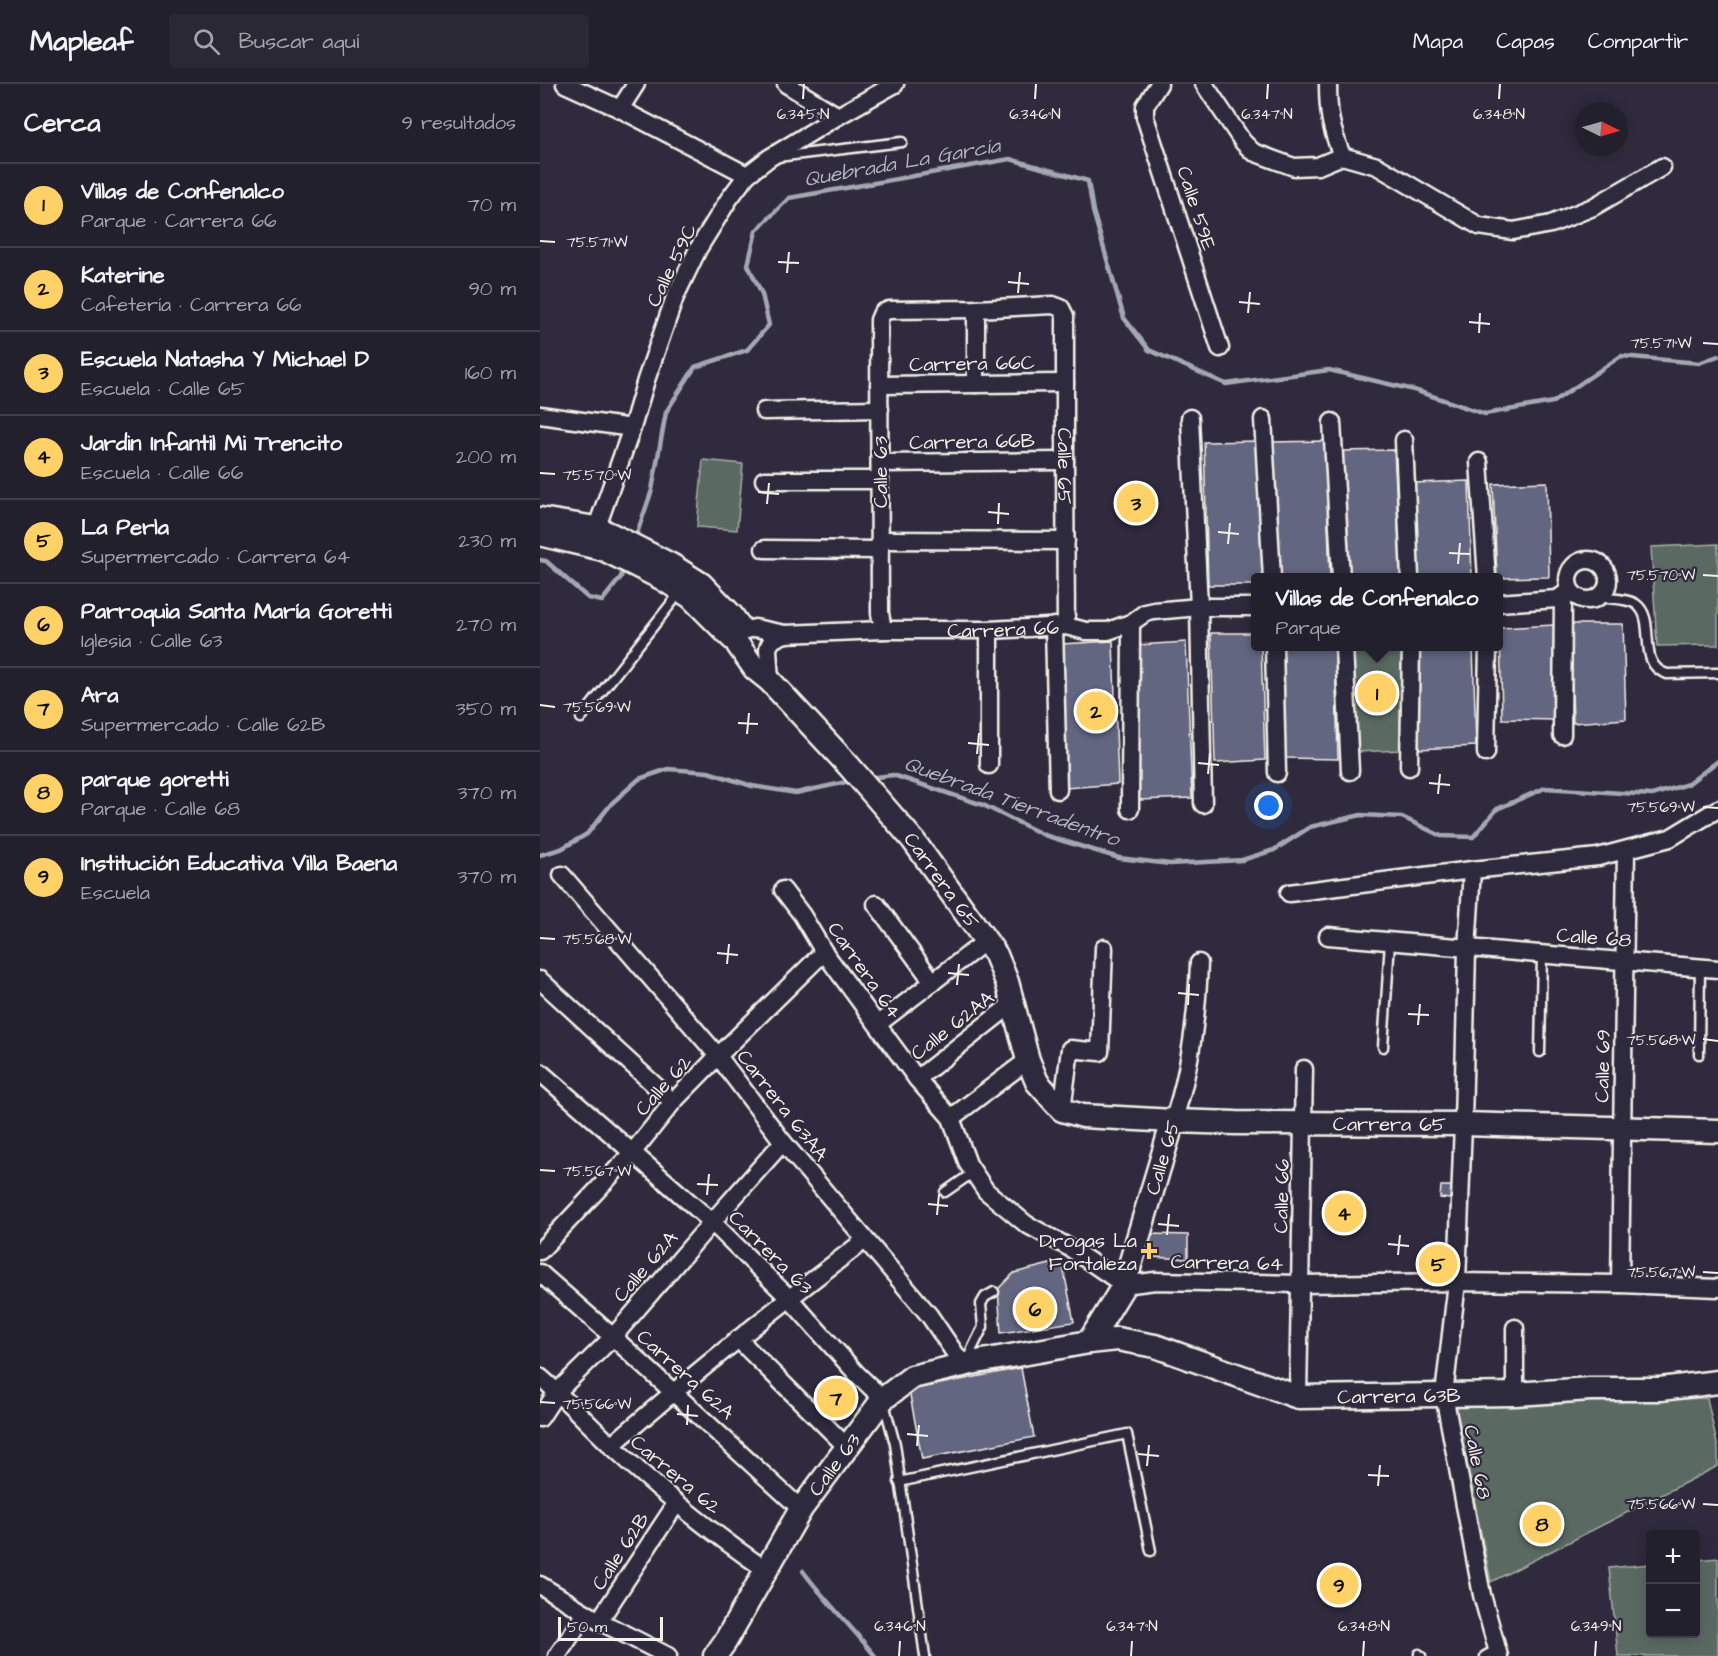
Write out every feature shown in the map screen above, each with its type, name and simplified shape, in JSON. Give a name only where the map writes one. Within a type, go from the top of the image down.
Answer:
[{"type":"main road","points":[[540,519],[600,539],[642,559],[689,576],[701,584],[732,616],[742,636]]},
{"type":"main road","points":[[540,534],[600,539]]},
{"type":"main road","points":[[642,559],[742,636]]},
{"type":"main road","name":"Carrera 65","points":[[742,636],[754,669],[770,681],[848,765],[913,840],[996,955],[1007,982],[1028,1060],[1037,1082],[1062,1110],[1083,1116],[1173,1121],[1463,1124],[1718,1131]]},
{"type":"main road","name":"Calle 65","points":[[1089,1342],[1124,1285],[1173,1121]]},
{"type":"main road","name":"Carrera 63B","points":[[1089,1342],[1117,1339],[1155,1346],[1298,1397],[1660,1389],[1718,1382]]},
{"type":"main road","name":"Calle 63","points":[[715,1656],[801,1509],[883,1399],[912,1377],[967,1364],[1089,1342]]},
{"type":"street","points":[[566,84],[620,109],[747,175]]},
{"type":"street","points":[[620,109],[636,84]]},
{"type":"street","points":[[786,84],[838,116]]},
{"type":"street","name":"Calle 59C","points":[[600,539],[649,371],[675,297],[698,249],[729,199],[747,175],[769,158],[895,84]]},
{"type":"street","name":"Calle 59E","points":[[1160,84],[1145,106],[1145,117],[1221,348]]},
{"type":"street","points":[[1204,84],[1243,142],[1253,152],[1294,167],[1318,166],[1342,156],[1377,166],[1479,226],[1513,231],[1551,224],[1593,207],[1662,167]]},
{"type":"street","points":[[1328,84],[1330,119],[1342,156]]},
{"type":"street","name":"Calle 65","points":[[976,309],[1053,305],[1061,308],[1065,316],[1065,541],[1060,626],[1058,790]]},
{"type":"street","points":[[976,309],[976,384]]},
{"type":"street","name":"Calle 63","points":[[883,630],[880,612],[879,320],[882,314],[889,310],[976,309]]},
{"type":"street","name":"Carrera 66C","points":[[879,386],[1065,383]]},
{"type":"street","points":[[764,411],[880,409]]},
{"type":"street","points":[[540,415],[633,428]]},
{"type":"street","points":[[1190,418],[1199,608],[1203,804]]},
{"type":"street","points":[[1263,418],[1272,573]]},
{"type":"street","points":[[1332,422],[1341,573]]},
{"type":"street","points":[[1404,440],[1410,573]]},
{"type":"street","name":"Carrera 66B","points":[[764,480],[1065,461]]},
{"type":"street","points":[[1479,462],[1487,573]]},
{"type":"street","points":[[764,549],[1065,541]]},
{"type":"street","points":[[1503,603],[1557,599],[1567,593],[1591,600],[1604,592],[1608,577],[1605,569],[1600,563],[1585,559],[1577,562],[1568,575],[1567,593],[1562,735]]},
{"type":"street","name":"Carrera 66","points":[[742,636],[755,628],[785,634],[883,630],[989,630],[1060,626],[1108,632],[1131,623],[1145,613],[1154,611],[1251,607]]},
{"type":"street","points":[[1130,809],[1131,623]]},
{"type":"street","points":[[989,630],[989,765]]},
{"type":"street","points":[[770,681],[769,644],[773,639],[785,634]]},
{"type":"street","points":[[1274,651],[1277,773]]},
{"type":"street","points":[[1344,651],[1350,771]]},
{"type":"street","points":[[1409,766],[1411,651]]},
{"type":"street","points":[[1486,753],[1488,651]]},
{"type":"street","points":[[1289,893],[1598,857],[1670,838],[1718,809]]},
{"type":"street","name":"Calle 69","points":[[1620,1284],[1626,850]]},
{"type":"street","name":"Calle 68","points":[[1472,870],[1467,949],[1457,1282],[1444,1395],[1493,1654]]},
{"type":"street","name":"Carrera 63AA","points":[[562,875],[718,1056],[783,1142],[929,1315],[967,1364]]},
{"type":"street","name":"Carrera 64","points":[[783,890],[802,915],[824,952],[917,1079],[951,1118],[968,1164],[986,1191],[1026,1224],[1070,1248],[1124,1285],[1155,1281],[1299,1284],[1457,1282],[1718,1288]]},
{"type":"street","points":[[876,904],[933,982]]},
{"type":"street","name":"Calle 68","points":[[1328,936],[1718,969]]},
{"type":"street","points":[[878,1024],[986,941]]},
{"type":"street","points":[[1062,1110],[1070,1049],[1100,1052],[1104,948]]},
{"type":"street","name":"Calle 62","points":[[540,1251],[632,1153],[674,1102],[824,952]]},
{"type":"street","name":"Calle 65","points":[[1173,1121],[1183,1094],[1191,1046],[1198,1003],[1199,963]]},
{"type":"street","points":[[540,980],[674,1102]]},
{"type":"street","name":"Calle 62AA","points":[[917,1079],[1012,1005]]},
{"type":"street","points":[[951,1118],[1028,1060]]},
{"type":"street","name":"Calle 66","points":[[1298,1397],[1304,1069]]},
{"type":"street","name":"Carrera 63","points":[[540,1072],[712,1222],[789,1298],[856,1373],[883,1399]]},
{"type":"street","name":"Calle 62A","points":[[540,1418],[557,1392],[613,1336],[783,1142]]},
{"type":"street","points":[[611,1446],[738,1339],[865,1240]]},
{"type":"street","name":"Carrera 62A","points":[[540,1273],[674,1391],[801,1509]]},
{"type":"street","points":[[1515,1328],[1515,1394]]},
{"type":"street","points":[[738,1339],[848,1448]]},
{"type":"street","name":"Carrera 62","points":[[540,1377],[611,1446],[676,1504],[766,1570]]},
{"type":"street","name":"Calle 62B","points":[[557,1656],[592,1617],[676,1504]]},
{"type":"street","points":[[540,1585],[592,1617],[668,1656]]},
{"type":"lane","points":[[769,158],[902,142]]},
{"type":"lane","points":[[581,718],[682,590]]},
{"type":"lane","points":[[1598,597],[1629,601],[1641,609],[1650,658],[1653,666],[1659,671],[1667,674],[1718,673]]},
{"type":"lane","points":[[1383,1047],[1390,942]]},
{"type":"lane","points":[[1540,1052],[1542,954]]},
{"type":"lane","points":[[1699,1054],[1701,967]]},
{"type":"lane","points":[[945,1192],[974,1172]]},
{"type":"lane","points":[[967,1364],[982,1327],[981,1304],[985,1297],[994,1292]]},
{"type":"lane","points":[[883,1399],[895,1444],[925,1656]]},
{"type":"lane","points":[[899,1482],[1127,1434],[1151,1551]]},
{"type":"green space","points":[[703,460],[743,464],[737,530],[697,527]]},
{"type":"green space","points":[[1718,544],[1718,645],[1657,646],[1651,547]]},
{"type":"green space","points":[[1350,651],[1401,651],[1403,750],[1355,752]]},
{"type":"green space","points":[[1707,1398],[1718,1449],[1718,1466],[1491,1582],[1455,1406]]},
{"type":"green space","points":[[1718,1558],[1718,1656],[1618,1656],[1609,1568],[1646,1564],[1646,1638],[1700,1638],[1700,1560]]},
{"type":"building","points":[[1259,441],[1264,573],[1251,573],[1251,585],[1208,585],[1204,442]]},
{"type":"building","points":[[1325,441],[1330,573],[1276,573],[1271,442]]},
{"type":"building","points":[[1394,450],[1401,573],[1349,573],[1341,451]]},
{"type":"building","points":[[1469,481],[1472,573],[1416,573],[1413,483]]},
{"type":"building","points":[[1547,482],[1549,577],[1503,578],[1503,573],[1497,573],[1493,484]]},
{"type":"building","points":[[1570,624],[1623,624],[1626,719],[1573,723]]},
{"type":"building","points":[[1554,625],[1556,720],[1502,719],[1501,651],[1503,651],[1503,628]]},
{"type":"building","points":[[1211,633],[1251,633],[1251,651],[1261,651],[1265,760],[1215,763]]},
{"type":"building","points":[[1113,641],[1118,784],[1066,788],[1061,644]]},
{"type":"building","points":[[1186,642],[1192,798],[1139,800],[1138,645]]},
{"type":"building","points":[[1282,651],[1335,651],[1338,759],[1285,758]]},
{"type":"building","points":[[1419,651],[1473,651],[1476,746],[1419,749]]},
{"type":"building","points":[[1441,1186],[1451,1186],[1450,1199],[1440,1198]]},
{"type":"building","points":[[1150,1234],[1188,1235],[1188,1259],[1149,1257]]},
{"type":"building","points":[[1429,1256],[1447,1258],[1446,1271],[1428,1269]]},
{"type":"building","points":[[1062,1261],[1074,1322],[1001,1333],[998,1289],[1014,1273]]},
{"type":"building","points":[[1021,1368],[1034,1437],[922,1459],[909,1390]]},
{"type":"waterway","name":"Quebrada La García","points":[[635,539],[652,490],[666,412],[695,367],[747,350],[769,325],[762,294],[748,265],[756,231],[789,198],[1010,159],[1088,181],[1093,211],[1124,318],[1149,350],[1226,384],[1329,370],[1414,390],[1485,414],[1553,402],[1621,356],[1699,363],[1718,356]]},
{"type":"waterway","name":"Quebrada La García","points":[[540,560],[546,561],[588,598],[602,601],[621,577],[624,566]]},
{"type":"waterway","name":"Quebrada Tierradentro","points":[[868,778],[893,775],[983,805],[1044,835],[1119,858],[1170,864],[1242,860],[1274,850],[1310,827],[1361,815],[1402,817],[1441,836],[1473,837],[1497,809],[1545,788],[1652,795],[1688,784],[1718,761]]},
{"type":"waterway","name":"Quebrada Tierradentro","points":[[540,855],[561,849],[587,834],[612,803],[639,779],[668,769],[708,772],[752,786],[796,793],[851,781]]},
{"type":"waterway","points":[[803,1571],[875,1656]]},
{"type":"place","name":"Escuela Natasha Y Michael D","points":[[1136,503]]},
{"type":"place","name":"Villas de Confenalco","points":[[1377,693]]},
{"type":"place","name":"Katerine","points":[[1096,711]]},
{"type":"place","name":"Jardin Infantil Mi Trencito","points":[[1344,1213]]},
{"type":"place","name":"Drogas La Fortaleza","points":[[1149,1251]]},
{"type":"place","name":"La Perla","points":[[1438,1264]]},
{"type":"place","name":"Parroquia Santa María Goretti","points":[[1035,1309]]},
{"type":"place","name":"Ara","points":[[836,1398]]},
{"type":"place","name":"parque goretti","points":[[1542,1524]]},
{"type":"place","name":"Institución Educativa Villa Baena","points":[[1339,1585]]}]
